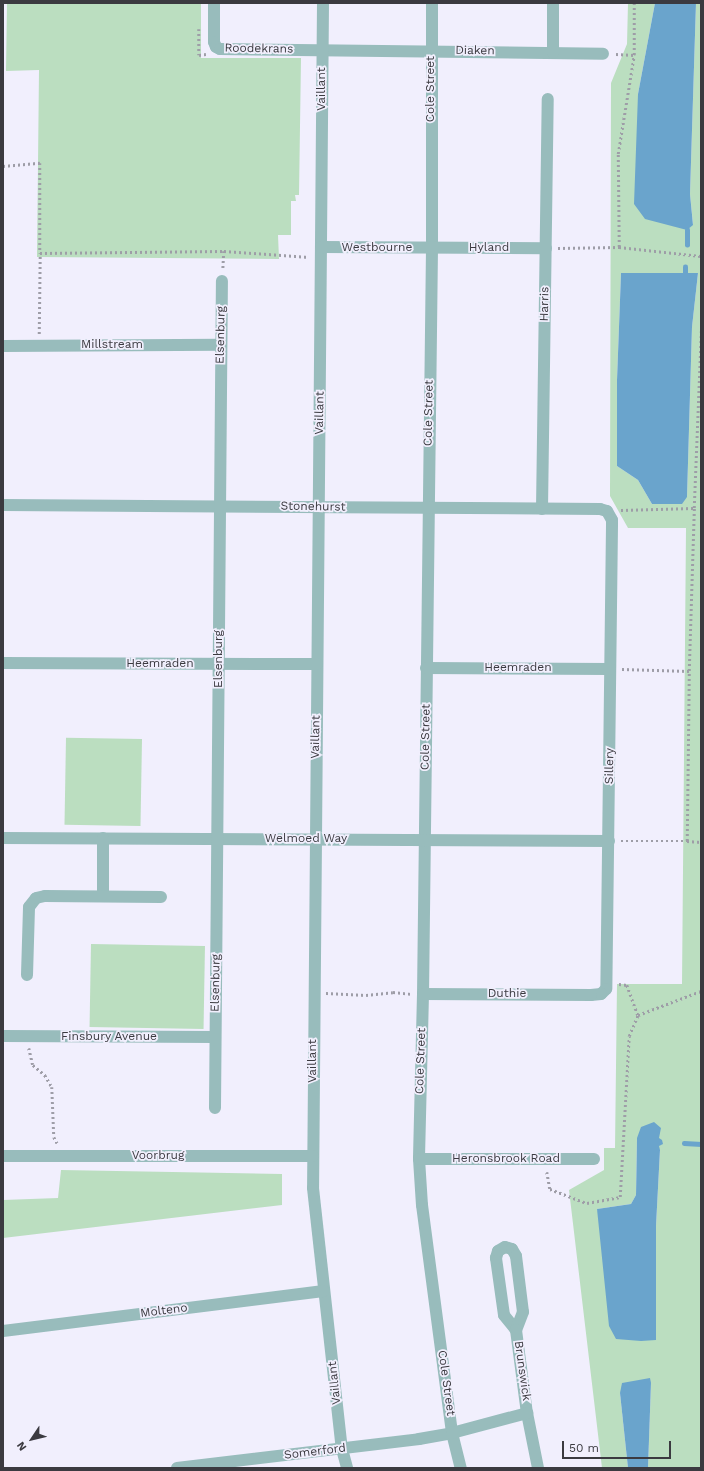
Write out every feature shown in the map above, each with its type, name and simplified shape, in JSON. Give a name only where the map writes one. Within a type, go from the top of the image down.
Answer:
[{"type":"street","name":"Roodekrans","points":[[214,3],[214,42],[218,48],[322,49]]},
{"type":"street","name":"Vaillant","points":[[323,3],[313,1203],[342,1449],[347,1468]]},
{"type":"street","name":"Cole Street","points":[[432,3],[432,248],[423,994],[419,1159],[425,1226],[452,1433],[461,1468]]},
{"type":"street","points":[[553,3],[553,53]]},
{"type":"street","name":"Diaken","points":[[322,49],[603,54]]},
{"type":"street","name":"Harris","points":[[542,509],[548,99]]},
{"type":"street","name":"Westbourne","points":[[321,253],[432,248]]},
{"type":"street","name":"Hyland","points":[[432,248],[546,248]]},
{"type":"street","name":"Elsenburg","points":[[215,1108],[222,281]]},
{"type":"street","name":"Millstream","points":[[3,346],[221,345]]},
{"type":"street","name":"Stonehurst","points":[[3,505],[600,509],[607,511]]},
{"type":"street","name":"Sillery","points":[[607,511],[612,520],[607,983]]},
{"type":"street","name":"Heemraden","points":[[3,663],[317,664]]},
{"type":"street","name":"Heemraden","points":[[426,668],[610,669]]},
{"type":"street","name":"Welmoed Way","points":[[3,838],[609,841]]},
{"type":"street","points":[[103,838],[103,896]]},
{"type":"street","points":[[27,975],[28,913],[29,907],[33,900],[46,896],[162,897]]},
{"type":"street","name":"Duthie","points":[[423,994],[591,995],[604,992],[607,983]]},
{"type":"street","name":"Finsbury Avenue","points":[[3,1036],[215,1037]]},
{"type":"street","name":"Voorbrug","points":[[3,1156],[313,1156]]},
{"type":"street","name":"Heronsbrook Road","points":[[419,1159],[594,1159]]},
{"type":"street","name":"Brunswick","points":[[516,1330],[504,1315],[496,1258],[498,1251],[505,1247],[512,1249],[516,1256],[523,1312],[516,1330],[527,1413],[538,1468]]},
{"type":"street","name":"Molteno","points":[[3,1331],[324,1292]]},
{"type":"street","name":"Brunswick","points":[[452,1433],[527,1413]]},
{"type":"street","name":"Somerford","points":[[177,1468],[235,1465],[452,1433]]},
{"type":"path","points":[[619,247],[618,154],[634,55],[634,3]]},
{"type":"path","points":[[603,54],[634,55]]},
{"type":"path","points":[[3,166],[40,163],[39,346]]},
{"type":"path","points":[[546,248],[619,247],[701,256]]},
{"type":"path","points":[[222,281],[224,251]]},
{"type":"path","points":[[40,254],[224,251],[261,253],[280,256],[321,253]]},
{"type":"path","points":[[687,841],[689,671],[701,330]]},
{"type":"path","points":[[607,511],[694,508]]},
{"type":"path","points":[[610,669],[689,671]]},
{"type":"path","points":[[609,841],[701,842]]},
{"type":"path","points":[[607,983],[627,985],[638,1015]]},
{"type":"path","points":[[546,1159],[550,1189],[586,1203],[620,1197],[628,1036],[638,1015],[701,991]]},
{"type":"path","points":[[314,993],[366,994],[393,992],[423,994]]},
{"type":"path","points":[[30,1036],[31,1061],[36,1069],[45,1075],[52,1086],[54,1137],[64,1156]]},
{"type":"green space","points":[[7,3],[201,3],[201,58],[301,58],[299,195],[295,195],[296,201],[291,201],[291,235],[278,235],[279,259],[37,257],[39,70],[6,71]]},
{"type":"green space","points":[[628,3],[655,3],[638,94],[680,227],[688,229],[693,224],[690,194],[696,3],[701,3],[701,1468],[648,1468],[651,1383],[620,1393],[628,1468],[602,1468],[569,1190],[604,1170],[604,1148],[615,1148],[617,984],[682,984],[686,528],[628,528],[610,496],[611,83],[627,44]],"holes":[[[621,273],[698,273],[692,327],[687,497],[652,504],[638,480],[617,466],[617,380]],[[637,1138],[660,1150],[656,1226],[656,1340],[597,1209],[631,1204],[636,1195]]]},
{"type":"green space","points":[[66,738],[142,739],[140,826],[64,825]]},
{"type":"green space","points":[[91,944],[205,946],[204,1029],[90,1027]]},
{"type":"green space","points":[[61,1170],[282,1174],[282,1205],[3,1238],[3,1200],[58,1198]]},
{"type":"water","points":[[655,3],[696,3],[690,194],[693,225],[687,230],[645,219],[634,204],[638,94]]},
{"type":"water","points":[[621,273],[698,273],[692,327],[687,497],[682,504],[652,504],[638,480],[617,466],[617,380]]},
{"type":"water","points":[[654,1122],[661,1128],[659,1138],[662,1140],[663,1144],[659,1146],[656,1226],[656,1340],[641,1341],[616,1339],[609,1326],[597,1209],[631,1204],[636,1195],[637,1138],[641,1127]]},
{"type":"water","points":[[650,1378],[648,1468],[628,1468],[620,1393],[622,1383]]},
{"type":"waterway","points":[[687,230],[687,245]]},
{"type":"waterway","points":[[685,267],[685,277]]},
{"type":"waterway","points":[[684,1143],[701,1144]]}]
